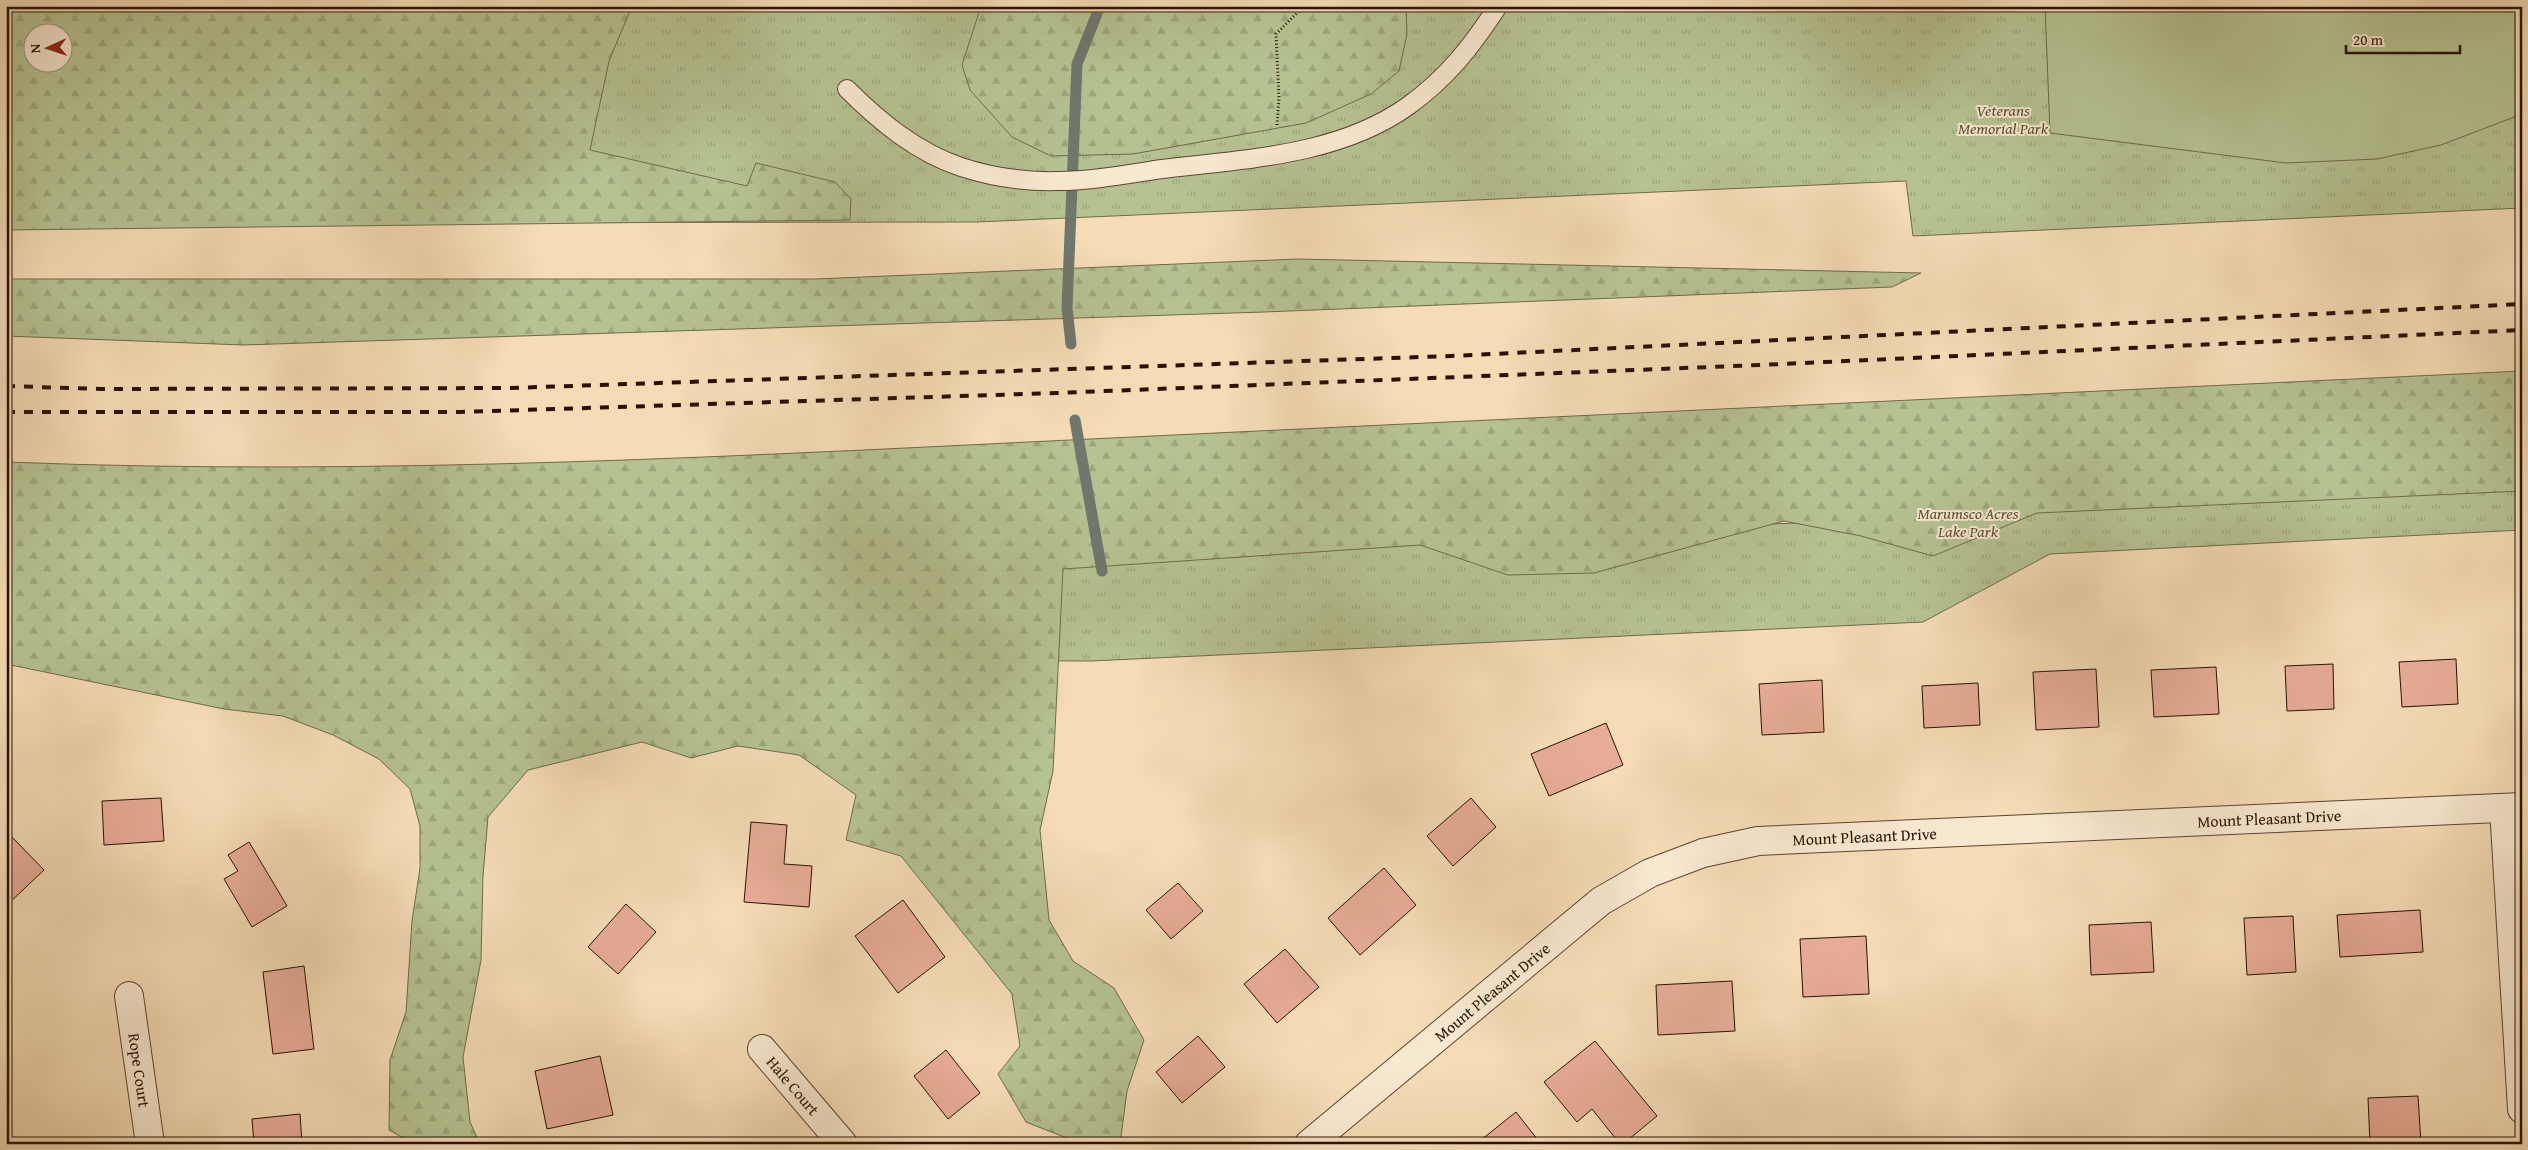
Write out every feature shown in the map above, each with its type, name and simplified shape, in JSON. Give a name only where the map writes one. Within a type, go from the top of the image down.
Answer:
[{"type":"street","points":[[2513,807],[2522,1109]]},
{"type":"street","name":"Mount Pleasant Drive","points":[[1309,1144],[1601,900],[1650,873],[1703,853],[1758,841],[2513,807]]},
{"type":"street","name":"Rope Court","points":[[129,996],[150,1144]]},
{"type":"street","name":"Hale Court","points":[[762,1049],[843,1144]]},
{"type":"lane","points":[[847,89],[875,117],[915,145],[959,166],[1007,179],[1072,181],[1276,155],[1326,144],[1363,130],[1407,107],[1446,76],[1472,46],[1498,6]]},
{"type":"path","points":[[1276,155],[1279,98],[1276,34],[1304,6]]},
{"type":"green space","name":"Veterans Memorial Park","points":[[6,6],[2522,6],[2522,208],[1913,236],[1906,181],[977,222],[191,223],[6,217]]},
{"type":"green space","points":[[6,6],[632,6],[609,61],[590,150],[747,186],[756,163],[835,182],[851,199],[850,220],[6,230]]},
{"type":"green space","points":[[981,6],[1406,6],[1407,34],[1399,71],[1371,94],[1306,123],[1133,154],[1051,156],[1012,137],[970,90],[962,65]]},
{"type":"green space","points":[[2045,6],[2522,6],[2522,114],[2441,145],[2377,159],[2286,163],[2050,133]]},
{"type":"green space","points":[[1298,259],[1921,273],[1892,287],[1264,312],[243,345],[6,336],[6,279],[815,279]]},
{"type":"green space","points":[[2522,371],[2522,491],[2037,513],[1933,556],[1861,536],[1784,521],[1594,573],[1508,575],[1420,545],[1063,569],[1053,771],[1040,830],[1049,920],[1073,961],[1114,988],[1144,1040],[1127,1091],[1120,1144],[1082,1144],[1026,1122],[998,1074],[1020,1046],[1012,994],[901,856],[846,840],[856,795],[799,755],[738,746],[691,758],[642,742],[528,770],[488,817],[483,876],[481,960],[463,1057],[470,1122],[480,1144],[414,1144],[389,1130],[390,1060],[406,1012],[412,921],[420,868],[420,826],[410,789],[379,759],[333,735],[283,716],[224,709],[6,664],[6,462],[287,467],[569,462],[710,457]]},
{"type":"green space","name":"Marumsco Acres Lake Park","points":[[2522,426],[2522,530],[2050,554],[1923,622],[1091,661],[6,656],[1073,551],[1901,519]]},
{"type":"building","points":[[2518,652],[2522,652],[2522,702],[2520,702]]},
{"type":"building","points":[[2456,659],[2458,704],[2402,707],[2399,662]]},
{"type":"building","points":[[2333,664],[2334,709],[2287,711],[2285,666]]},
{"type":"building","points":[[2216,667],[2219,714],[2154,717],[2151,670]]},
{"type":"building","points":[[2096,669],[2099,727],[2036,730],[2033,672]]},
{"type":"building","points":[[1822,680],[1824,732],[1762,735],[1759,684]]},
{"type":"building","points":[[1978,683],[1980,725],[1924,728],[1922,686]]},
{"type":"building","points":[[1606,723],[1623,765],[1549,796],[1531,754]]},
{"type":"building","points":[[161,798],[164,841],[104,845],[102,801]]},
{"type":"building","points":[[1471,798],[1496,827],[1453,866],[1427,836]]},
{"type":"building","points":[[751,822],[787,825],[784,864],[812,866],[809,907],[744,902]]},
{"type":"building","points":[[12,837],[44,870],[6,906],[6,842]]},
{"type":"building","points":[[249,842],[287,906],[252,927],[224,879],[238,871],[228,855]]},
{"type":"building","points":[[1384,868],[1416,905],[1360,955],[1328,918]]},
{"type":"building","points":[[1178,883],[1203,911],[1171,939],[1146,910]]},
{"type":"building","points":[[903,900],[945,957],[898,993],[855,936]]},
{"type":"building","points":[[626,904],[656,932],[618,974],[588,947]]},
{"type":"building","points":[[2420,910],[2423,952],[2340,957],[2337,915]]},
{"type":"building","points":[[2293,916],[2296,972],[2247,975],[2244,918]]},
{"type":"building","points":[[2151,922],[2154,972],[2091,975],[2089,925]]},
{"type":"building","points":[[1866,936],[1869,994],[1803,997],[1800,939]]},
{"type":"building","points":[[1285,949],[1319,987],[1277,1023],[1244,984]]},
{"type":"building","points":[[304,966],[314,1049],[273,1054],[263,972]]},
{"type":"building","points":[[1732,981],[1735,1031],[1658,1035],[1656,985]]},
{"type":"building","points":[[1198,1036],[1225,1067],[1182,1103],[1156,1072]]},
{"type":"building","points":[[1595,1041],[1657,1116],[1623,1144],[1620,1144],[1592,1109],[1577,1122],[1544,1082]]},
{"type":"building","points":[[946,1050],[980,1093],[948,1119],[914,1076]]},
{"type":"building","points":[[600,1056],[613,1115],[547,1129],[535,1071]]},
{"type":"building","points":[[2418,1096],[2421,1144],[2370,1144],[2368,1098]]},
{"type":"building","points":[[1516,1112],[1541,1144],[1476,1144]]},
{"type":"building","points":[[300,1114],[302,1144],[254,1144],[252,1119]]},
{"type":"waterway","points":[[1071,344],[1067,308],[1077,64],[1100,6]]},
{"type":"waterway","points":[[1075,420],[1102,571]]},
{"type":"railway","points":[[6,386],[101,389],[511,388],[1451,356],[2522,304]]},
{"type":"railway","points":[[6,412],[461,412],[1056,393],[1760,365],[2522,330]]}]
